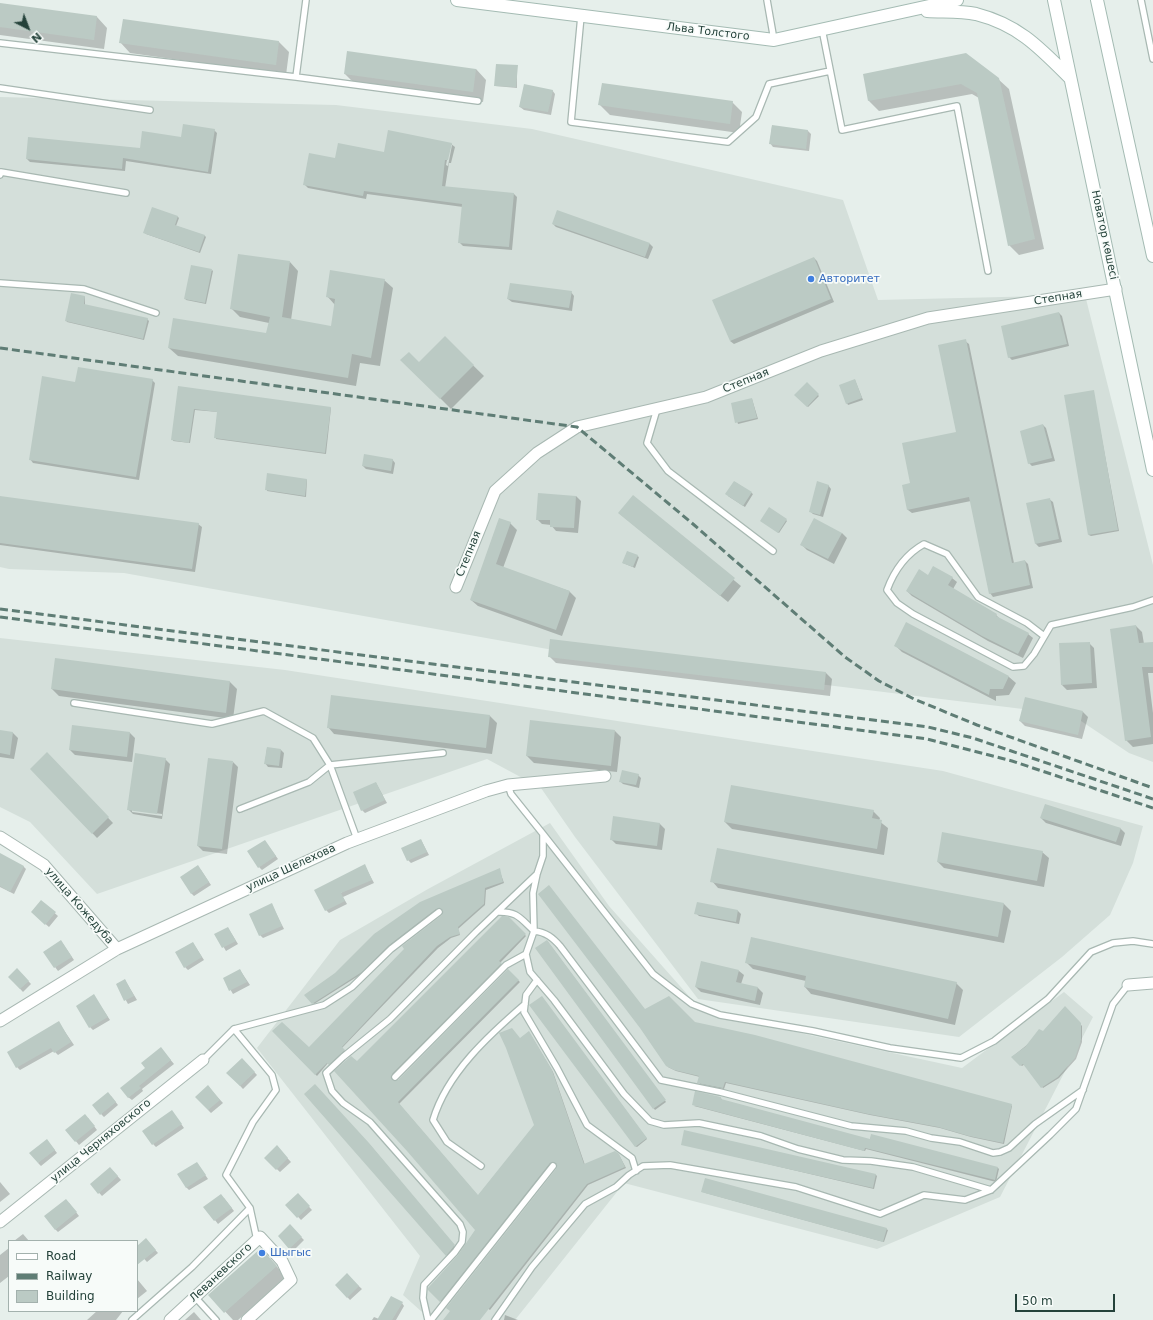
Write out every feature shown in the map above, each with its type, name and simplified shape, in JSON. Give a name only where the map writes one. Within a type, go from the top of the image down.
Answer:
[{"type":"main road","name":"Льва Толстого","points":[[457,0],[774,40],[957,0]]},
{"type":"main road","name":"Новатор көшесі","points":[[1054,0],[1116,288],[1153,470]]},
{"type":"main road","points":[[1097,0],[1153,256]]},
{"type":"main road","points":[[912,10],[975,14],[1011,27],[1037,44],[1071,79]]},
{"type":"street","name":"Степная","points":[[456,587],[495,491],[537,453],[577,427],[706,397],[821,351],[928,318],[1116,288]]},
{"type":"street","name":"улица Шелехова","points":[[0,1021],[117,949],[357,839],[486,791],[508,785],[605,776]]},
{"type":"street","name":"улица Кожедуба","points":[[0,837],[44,865],[117,949]]},
{"type":"street","points":[[1128,985],[1153,983]]},
{"type":"street","name":"улица Черняховского","points":[[0,1222],[203,1060]]},
{"type":"street","name":"Леваневского","points":[[170,1320],[260,1237],[282,1261],[291,1280],[247,1320]]},
{"type":"lane","points":[[296,77],[306,0]]},
{"type":"lane","points":[[767,0],[774,40]]},
{"type":"lane","points":[[1141,0],[1153,60]]},
{"type":"lane","points":[[581,16],[571,122],[728,142],[756,117],[769,84],[830,71]]},
{"type":"lane","points":[[822,29],[842,130],[957,106],[988,271]]},
{"type":"lane","points":[[0,43],[296,77],[478,101]]},
{"type":"lane","points":[[0,88],[150,110]]},
{"type":"lane","points":[[0,175],[1,172],[126,193]]},
{"type":"lane","points":[[0,283],[84,289],[156,313]]},
{"type":"lane","points":[[657,408],[647,443],[668,471],[773,551]]},
{"type":"lane","points":[[1044,636],[1027,623],[978,597],[947,554],[924,544],[911,551],[892,576],[887,590],[897,603],[913,614],[1013,667],[1024,666],[1034,654],[1051,625],[1133,607],[1153,600]]},
{"type":"lane","points":[[74,703],[212,724],[264,711],[313,738],[330,765],[357,839]]},
{"type":"lane","points":[[240,809],[309,782],[330,765],[443,753]]},
{"type":"lane","points":[[508,785],[512,794],[542,834],[653,974],[692,1004],[720,1015],[814,1031],[890,1048],[961,1058],[994,1042],[1048,999],[1091,952],[1113,943],[1133,941],[1153,944]]},
{"type":"lane","points":[[542,834],[542,856],[533,893],[534,931],[526,954],[530,972],[624,1094],[650,1121],[664,1125],[699,1123],[761,1136],[798,1149],[843,1160],[871,1161],[914,1167],[991,1190]]},
{"type":"lane","points":[[428,1320],[423,1298],[424,1285],[455,1252],[462,1242],[463,1232],[460,1224],[370,1122],[357,1115],[332,1091],[326,1073],[343,1057],[390,1019],[537,874]]},
{"type":"lane","points":[[497,912],[509,911],[520,916],[534,931],[542,931],[560,946],[661,1080],[720,1092],[851,1126],[906,1131],[931,1138],[960,1142],[993,1153],[1009,1148],[1035,1124],[1083,1090]]},
{"type":"lane","points":[[203,1060],[234,1029],[324,1005],[352,987],[392,949],[439,912]]},
{"type":"lane","points":[[395,1077],[502,969],[526,954]]},
{"type":"lane","points":[[537,980],[526,995],[524,1012],[557,1068],[587,1126],[632,1158],[636,1171]]},
{"type":"lane","points":[[495,1320],[532,1267],[585,1204],[616,1187],[643,1166],[670,1164],[796,1187],[880,1214],[924,1195],[965,1200],[991,1190],[1076,1109],[1113,1004],[1128,985]]},
{"type":"lane","points":[[481,1166],[447,1142],[433,1120],[438,1103],[463,1067],[492,1032],[525,1004]]},
{"type":"lane","points":[[234,1029],[272,1075],[276,1090],[253,1122],[226,1175],[250,1208],[257,1240]]},
{"type":"lane","points":[[431,1320],[553,1166]]},
{"type":"lane","points":[[132,1320],[192,1267],[250,1208]]},
{"type":"lane","points":[[195,1297],[216,1320]]},
{"type":"shaded area","points":[[0,97],[336,105],[532,129],[843,200],[878,300],[1085,295],[1153,565],[1153,762],[1129,753],[1072,715],[581,655],[124,573],[9,569],[0,567]]},
{"type":"shaded area","points":[[0,638],[285,670],[943,771],[1143,826],[1133,863],[1110,915],[1062,957],[959,1037],[698,999],[575,837],[541,788],[487,759],[97,894],[30,822],[0,807]]},
{"type":"shaded area","points":[[550,823],[609,906],[703,1012],[962,1068],[1064,992],[1093,1017],[1000,1197],[877,1249],[624,1183],[515,1320],[431,1320],[403,1295],[420,1256],[257,1048],[340,940],[428,889]]},
{"type":"building","points":[[0,3],[97,16],[94,40],[0,27]]},
{"type":"building","points":[[123,19],[279,41],[276,65],[119,43]]},
{"type":"building","points":[[347,51],[476,69],[473,92],[344,74]]},
{"type":"building","points":[[966,53],[999,78],[1035,239],[1008,246],[977,93],[961,84],[868,101],[863,74]]},
{"type":"building","points":[[496,64],[518,65],[516,87],[494,86]]},
{"type":"building","points":[[602,83],[733,101],[730,124],[598,105]]},
{"type":"building","points":[[524,84],[553,90],[548,112],[519,107]]},
{"type":"building","points":[[183,124],[215,129],[208,172],[123,158],[122,169],[26,159],[28,137],[140,148],[142,131],[181,137]]},
{"type":"building","points":[[772,125],[808,130],[806,149],[769,144]]},
{"type":"building","points":[[388,130],[452,143],[448,160],[445,160],[442,186],[514,193],[509,247],[458,243],[462,204],[364,191],[363,196],[303,185],[309,153],[335,158],[338,143],[384,152]]},
{"type":"building","points":[[152,207],[178,216],[175,225],[205,235],[199,252],[143,233]]},
{"type":"building","points":[[557,210],[650,243],[645,257],[552,224]]},
{"type":"building","points":[[238,254],[290,261],[282,317],[331,326],[335,299],[326,297],[330,270],[385,279],[371,358],[352,354],[348,378],[168,348],[173,318],[266,333],[270,317],[230,309]]},
{"type":"building","points":[[814,257],[831,299],[730,341],[712,300]]},
{"type":"building","points":[[191,265],[212,269],[205,303],[184,299]]},
{"type":"building","points":[[510,283],[572,291],[569,308],[507,299]]},
{"type":"building","points":[[71,293],[85,296],[84,304],[148,318],[143,339],[65,321]]},
{"type":"building","points":[[1059,312],[1067,344],[1008,358],[1001,326]]},
{"type":"building","points":[[445,336],[474,365],[440,399],[400,360],[409,352],[419,362]]},
{"type":"building","points":[[966,339],[1012,563],[1025,560],[1030,585],[989,594],[969,497],[907,510],[902,485],[910,483],[902,443],[956,432],[938,345]]},
{"type":"building","points":[[78,367],[153,379],[136,477],[29,460],[42,376],[75,382]]},
{"type":"building","points":[[855,379],[862,398],[846,404],[839,385]]},
{"type":"building","points":[[807,382],[819,394],[807,407],[794,395]]},
{"type":"building","points":[[178,386],[331,407],[325,453],[214,438],[217,412],[194,409],[189,443],[171,440]]},
{"type":"building","points":[[1094,390],[1118,530],[1088,535],[1064,395]]},
{"type":"building","points":[[752,398],[757,418],[735,423],[731,403]]},
{"type":"building","points":[[1043,424],[1052,458],[1028,464],[1020,431]]},
{"type":"building","points":[[364,454],[393,459],[391,471],[362,466]]},
{"type":"building","points":[[267,473],[307,479],[305,496],[265,490]]},
{"type":"building","points":[[734,481],[752,492],[743,506],[725,494]]},
{"type":"building","points":[[817,481],[829,485],[820,515],[809,512]]},
{"type":"building","points":[[538,493],[576,496],[574,528],[550,527],[550,520],[536,520]]},
{"type":"building","points":[[633,495],[735,578],[720,596],[618,513]]},
{"type":"building","points":[[0,496],[199,523],[192,569],[0,543]]},
{"type":"building","points":[[1050,498],[1059,539],[1035,544],[1026,503]]},
{"type":"building","points":[[769,507],[787,519],[778,533],[760,521]]},
{"type":"building","points":[[499,518],[511,522],[496,564],[570,591],[556,630],[470,600]]},
{"type":"building","points":[[814,518],[842,533],[828,559],[800,545]]},
{"type":"building","points":[[627,551],[638,555],[633,567],[622,563]]},
{"type":"building","points":[[933,566],[953,577],[948,585],[997,614],[996,616],[1029,633],[1018,654],[982,636],[906,591],[919,569],[928,575]]},
{"type":"building","points":[[906,622],[1009,676],[1003,689],[990,689],[989,695],[894,646]]},
{"type":"building","points":[[1136,625],[1139,643],[1153,642],[1153,667],[1142,667],[1151,737],[1125,741],[1110,629]]},
{"type":"building","points":[[550,639],[826,672],[824,690],[548,657]]},
{"type":"building","points":[[1090,642],[1092,683],[1061,685],[1059,643]]},
{"type":"building","points":[[55,658],[230,681],[226,713],[51,689]]},
{"type":"building","points":[[331,695],[490,715],[486,748],[327,728]]},
{"type":"building","points":[[1025,697],[1083,711],[1078,735],[1019,721]]},
{"type":"building","points":[[530,720],[615,730],[611,766],[526,756]]},
{"type":"building","points":[[72,725],[130,732],[127,757],[69,750]]},
{"type":"building","points":[[0,730],[13,732],[10,755],[0,753]]},
{"type":"building","points":[[267,747],[281,749],[279,766],[264,764]]},
{"type":"building","points":[[47,752],[109,817],[92,834],[30,769]]},
{"type":"building","points":[[135,753],[166,758],[157,814],[127,810]]},
{"type":"building","points":[[208,758],[233,761],[222,849],[197,846]]},
{"type":"building","points":[[622,770],[639,774],[636,785],[619,782]]},
{"type":"building","points":[[376,782],[385,800],[361,811],[353,792]]},
{"type":"building","points":[[731,785],[874,810],[872,818],[882,820],[877,849],[724,822]]},
{"type":"building","points":[[1045,804],[1121,828],[1116,842],[1040,818]]},
{"type":"building","points":[[613,816],[660,823],[657,846],[610,840]]},
{"type":"building","points":[[942,832],[1043,851],[1037,881],[937,862]]},
{"type":"building","points":[[421,839],[427,852],[407,861],[401,848]]},
{"type":"building","points":[[265,840],[276,856],[258,868],[247,851]]},
{"type":"building","points":[[717,848],[1004,903],[998,937],[710,882]]},
{"type":"building","points":[[0,853],[24,866],[10,892],[0,886]]},
{"type":"building","points":[[365,864],[372,880],[341,893],[345,901],[325,911],[314,890]]},
{"type":"building","points":[[198,865],[209,882],[191,894],[180,877]]},
{"type":"building","points":[[500,868],[503,882],[485,888],[484,904],[458,927],[460,934],[450,937],[437,946],[342,1047],[345,1050],[329,1065],[327,1063],[315,1075],[272,1031],[282,1022],[309,1047],[404,949],[402,946],[442,915],[443,910],[436,909],[388,946],[362,972],[312,1004],[304,995],[335,973],[374,934],[420,902]]},
{"type":"building","points":[[549,885],[645,1009],[669,996],[695,1022],[755,1035],[1012,1104],[1003,1143],[969,1136],[938,1127],[868,1114],[725,1082],[723,1088],[697,1083],[699,1076],[674,1070],[666,1066],[640,1028],[538,894]]},
{"type":"building","points":[[41,900],[56,912],[45,925],[31,912]]},
{"type":"building","points":[[697,902],[738,910],[736,922],[694,914]]},
{"type":"building","points":[[272,903],[282,926],[259,936],[249,914]]},
{"type":"building","points":[[502,916],[509,917],[526,934],[499,961],[502,963],[392,1074],[392,1080],[398,1080],[508,969],[519,980],[398,1102],[478,1195],[534,1125],[506,1048],[499,1033],[512,1028],[520,1038],[529,1031],[552,1070],[584,1164],[615,1151],[619,1154],[625,1167],[587,1184],[480,1320],[443,1320],[450,1311],[446,1308],[556,1169],[557,1164],[553,1162],[550,1163],[440,1302],[428,1290],[428,1288],[458,1255],[475,1230],[407,1151],[334,1071],[351,1056],[357,1061]]},
{"type":"building","points":[[228,927],[236,941],[222,948],[214,934]]},
{"type":"building","points":[[751,937],[957,982],[948,1019],[804,987],[806,976],[745,963]]},
{"type":"building","points":[[61,940],[72,957],[54,968],[43,952]]},
{"type":"building","points":[[547,940],[666,1100],[653,1109],[535,948]]},
{"type":"building","points":[[193,942],[202,957],[184,968],[175,952]]},
{"type":"building","points":[[701,961],[739,970],[736,982],[758,987],[755,1001],[695,987]]},
{"type":"building","points":[[17,968],[29,981],[20,989],[8,977]]},
{"type":"building","points":[[240,969],[247,982],[229,991],[223,978]]},
{"type":"building","points":[[125,979],[134,996],[124,1001],[116,984]]},
{"type":"building","points":[[94,994],[108,1017],[89,1028],[76,1006]]},
{"type":"building","points":[[542,996],[647,1138],[635,1147],[529,1005]]},
{"type":"building","points":[[1065,1006],[1081,1023],[1081,1040],[1075,1058],[1058,1077],[1041,1088],[1023,1064],[1020,1066],[1011,1057],[1025,1047],[1039,1029],[1043,1031]]},
{"type":"building","points":[[59,1021],[71,1042],[54,1053],[51,1048],[16,1068],[7,1052]]},
{"type":"building","points":[[161,1047],[171,1060],[139,1086],[141,1088],[128,1098],[120,1088],[145,1068],[141,1063]]},
{"type":"building","points":[[242,1058],[255,1072],[240,1086],[226,1073]]},
{"type":"building","points":[[315,1084],[369,1143],[455,1245],[446,1256],[304,1094]]},
{"type":"building","points":[[208,1085],[220,1100],[208,1110],[195,1097]]},
{"type":"building","points":[[695,1091],[870,1139],[871,1134],[998,1167],[995,1180],[865,1148],[864,1151],[692,1105]]},
{"type":"building","points":[[108,1092],[116,1102],[100,1115],[92,1105]]},
{"type":"building","points":[[172,1110],[182,1124],[152,1145],[142,1131]]},
{"type":"building","points":[[85,1114],[95,1126],[75,1142],[65,1130]]},
{"type":"building","points":[[684,1130],[876,1174],[873,1188],[681,1145]]},
{"type":"building","points":[[47,1139],[55,1150],[38,1163],[29,1153]]},
{"type":"building","points":[[277,1145],[288,1158],[276,1170],[264,1158]]},
{"type":"building","points":[[197,1162],[206,1175],[186,1188],[177,1174]]},
{"type":"building","points":[[110,1167],[118,1176],[98,1194],[90,1184]]},
{"type":"building","points":[[705,1178],[887,1228],[883,1242],[701,1192]]},
{"type":"building","points":[[298,1193],[310,1206],[297,1218],[285,1205]]},
{"type":"building","points":[[221,1194],[232,1208],[214,1221],[203,1207]]},
{"type":"building","points":[[66,1199],[77,1212],[55,1230],[44,1216]]},
{"type":"building","points":[[290,1224],[302,1237],[289,1249],[278,1236]]},
{"type":"building","points":[[146,1238],[156,1250],[138,1264],[138,1245]]},
{"type":"building","points":[[261,1248],[277,1266],[224,1313],[208,1295]]},
{"type":"building","points":[[347,1273],[359,1286],[347,1298],[335,1285]]},
{"type":"building","points":[[391,1296],[403,1302],[392,1320],[377,1320]]},
{"type":"railway","points":[[0,348],[577,427],[693,524],[845,657],[879,681],[914,699],[977,725],[1153,788]]},
{"type":"railway","points":[[0,609],[928,727],[973,738],[1153,799]]},
{"type":"railway","points":[[0,617],[927,739],[1012,761],[1153,808]]},
{"type":"place","name":"Авторитет","points":[[811,279]]},
{"type":"place","name":"Шыгыс","points":[[262,1253]]}]
